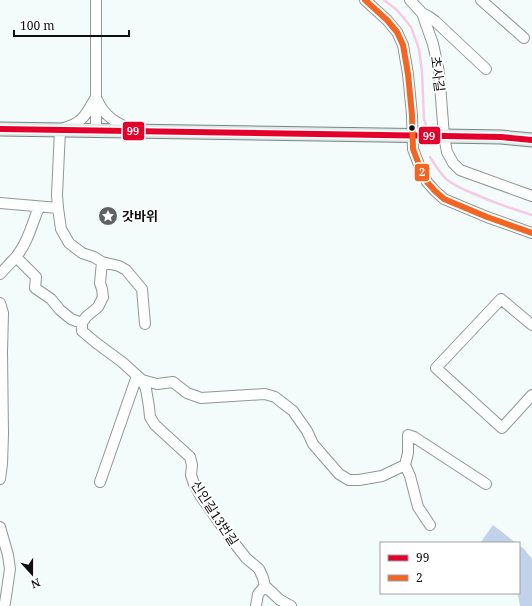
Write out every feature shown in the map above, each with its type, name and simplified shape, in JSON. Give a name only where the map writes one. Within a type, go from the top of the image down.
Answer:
[{"type":"main road","points":[[0,129],[413,135],[501,137],[532,140]]},
{"type":"street","points":[[96,0],[96,130]]},
{"type":"street","points":[[365,0],[387,20],[396,32],[402,45],[408,74],[413,149],[427,182],[444,199],[487,217],[532,233]]},
{"type":"street","points":[[410,0],[422,13],[435,21],[486,69]]},
{"type":"street","points":[[481,0],[524,38]]},
{"type":"street","name":"초사길","points":[[422,13],[433,44],[439,72],[444,136],[447,152],[453,163],[460,170],[532,196]]},
{"type":"street","points":[[96,97],[84,117],[74,124],[58,130],[57,195],[61,228],[69,243],[82,253],[94,256],[102,262],[119,266],[126,270],[142,289],[145,324]]},
{"type":"street","points":[[96,97],[100,107],[106,115],[116,123],[134,131]]},
{"type":"street","points":[[0,203],[58,208]]},
{"type":"street","points":[[0,274],[16,257],[26,242],[40,207]]},
{"type":"street","points":[[16,257],[36,277],[35,288],[51,299],[60,310],[71,319],[82,324]]},
{"type":"street","points":[[102,262],[100,283],[103,297],[98,307],[86,317],[82,324],[82,330],[140,378],[157,384],[173,382],[187,393],[201,398],[265,394],[275,396],[293,411],[307,431],[313,444],[339,474],[350,480],[382,476],[405,465]]},
{"type":"street","points":[[532,325],[501,299],[436,368],[502,428],[532,395]]},
{"type":"street","points":[[0,303],[3,313],[1,413],[2,464],[0,480]]},
{"type":"street","points":[[100,482],[140,378]]},
{"type":"street","name":"신인길13번길","points":[[140,378],[146,389],[150,417],[155,426],[190,457],[192,465],[191,475],[200,495],[246,558],[258,569],[265,586]]},
{"type":"street","points":[[430,526],[418,507],[410,476],[405,465],[408,453],[408,435],[414,437],[486,484]]},
{"type":"street","points":[[0,527],[8,555],[10,569],[4,605]]},
{"type":"street","points":[[256,606],[258,594],[265,586],[280,600],[291,606]]},
{"type":"shaded area","points":[[493,525],[515,542],[481,542]]},
{"type":"shaded area","points":[[520,546],[532,559],[532,606],[520,606],[517,594],[520,594]]},
{"type":"waterway","points":[[384,0],[397,10],[411,27],[419,49],[422,72],[424,119],[426,125]]},
{"type":"waterway","points":[[430,157],[444,177],[453,184],[506,207],[532,215]]},
{"type":"transit line","name":"2","points":[[365,0],[387,20],[397,32],[403,45],[408,74],[412,115],[413,149],[427,182],[444,199],[487,217],[532,233]]},
{"type":"transit line","name":"99","points":[[0,129],[501,137],[532,140]]},
{"type":"place","name":"갓바위","points":[[108,216]]}]
